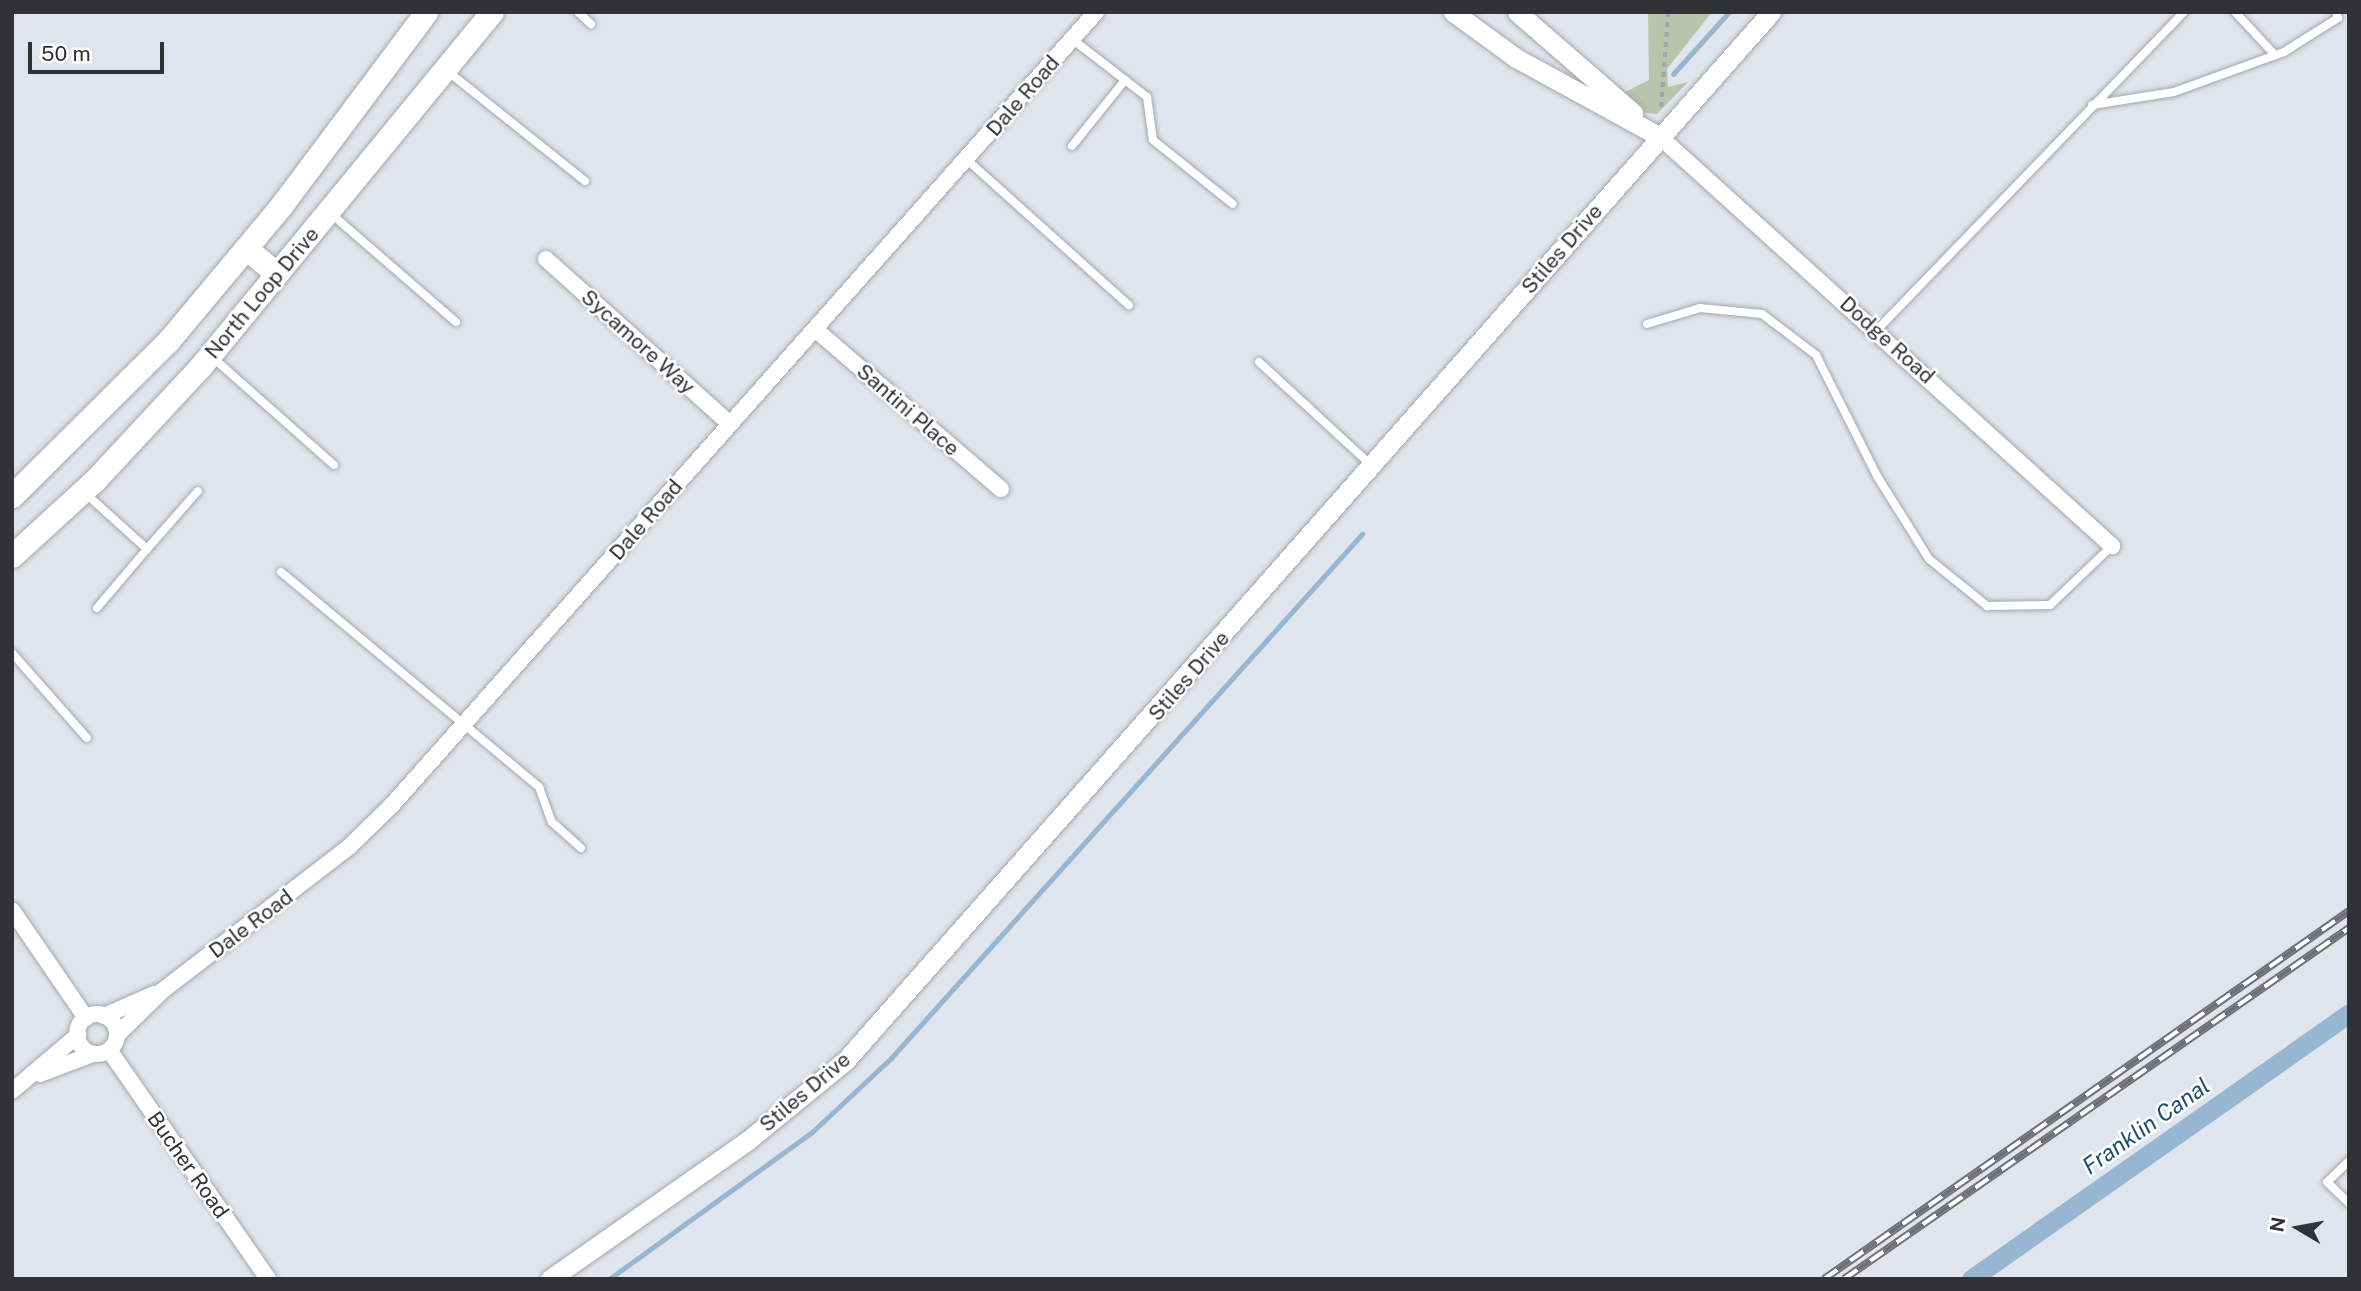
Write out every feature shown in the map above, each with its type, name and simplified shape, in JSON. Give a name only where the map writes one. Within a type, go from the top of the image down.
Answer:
[{"type":"main road","name":"North Loop Drive","points":[[12,496],[169,340],[246,248],[426,12]]},
{"type":"main road","name":"North Loop Drive","points":[[12,556],[83,491],[210,355],[492,12]]},
{"type":"main road","points":[[246,248],[278,274]]},
{"type":"street","name":"Dale Road","points":[[101,1052],[162,991],[350,846],[467,724],[1096,12]]},
{"type":"street","name":"Dodge Road","points":[[1453,12],[1516,58],[1660,137]]},
{"type":"street","name":"Dodge Road","points":[[1517,12],[1877,330],[2112,546]]},
{"type":"street","name":"Stiles Drive","points":[[550,1279],[747,1141],[845,1061],[1373,467],[1771,12]]},
{"type":"street","name":"Sycamore Way","points":[[546,259],[730,424]]},
{"type":"street","name":"Santini Place","points":[[816,330],[1001,489]]},
{"type":"street","points":[[12,910],[86,1018],[78,1035],[31,1078],[12,1091]]},
{"type":"street","name":"Dale Road","points":[[86,1018],[104,1016],[162,991]]},
{"type":"street","points":[[104,1016],[117,1035]]},
{"type":"street","name":"Bucher Road","points":[[78,1035],[101,1052],[268,1279]]},
{"type":"street","points":[[31,1078],[101,1052]]},
{"type":"lane","points":[[578,12],[591,24]]},
{"type":"lane","points":[[1877,330],[2184,12]]},
{"type":"lane","points":[[2235,12],[2275,55]]},
{"type":"lane","points":[[2092,105],[2174,92],[2275,55],[2337,18],[2336,12]]},
{"type":"lane","points":[[1072,39],[1147,97],[1153,140],[1233,204]]},
{"type":"lane","points":[[446,70],[585,181]]},
{"type":"lane","points":[[1072,146],[1125,80]]},
{"type":"lane","points":[[967,159],[1129,304]]},
{"type":"lane","points":[[329,212],[456,322]]},
{"type":"lane","points":[[1647,324],[1700,308],[1762,314],[1816,355],[1877,476],[1929,559],[1987,606],[2050,605],[2112,546]]},
{"type":"lane","points":[[210,355],[334,465]]},
{"type":"lane","points":[[1259,362],[1373,467]]},
{"type":"lane","points":[[83,491],[147,549]]},
{"type":"lane","points":[[97,608],[198,491]]},
{"type":"lane","points":[[281,572],[467,724],[539,787],[552,822],[581,848]]},
{"type":"lane","points":[[12,653],[86,738]]},
{"type":"lane","points":[[2349,1161],[2327,1182],[2349,1203]]},
{"type":"path","points":[[1660,137],[1668,12]]},
{"type":"green space","points":[[1648,12],[1712,12],[1667,69],[1668,87],[1688,82],[1657,114],[1637,112],[1619,95],[1649,80]]},
{"type":"waterway","points":[[1673,74],[1729,12]]},
{"type":"waterway","points":[[609,1279],[812,1132],[891,1058],[1362,534]]},
{"type":"waterway","name":"Franklin Canal","points":[[1971,1279],[2349,1013]]},
{"type":"railway","points":[[1824,1279],[2349,911]]},
{"type":"railway","points":[[1844,1279],[2349,928]]}]
